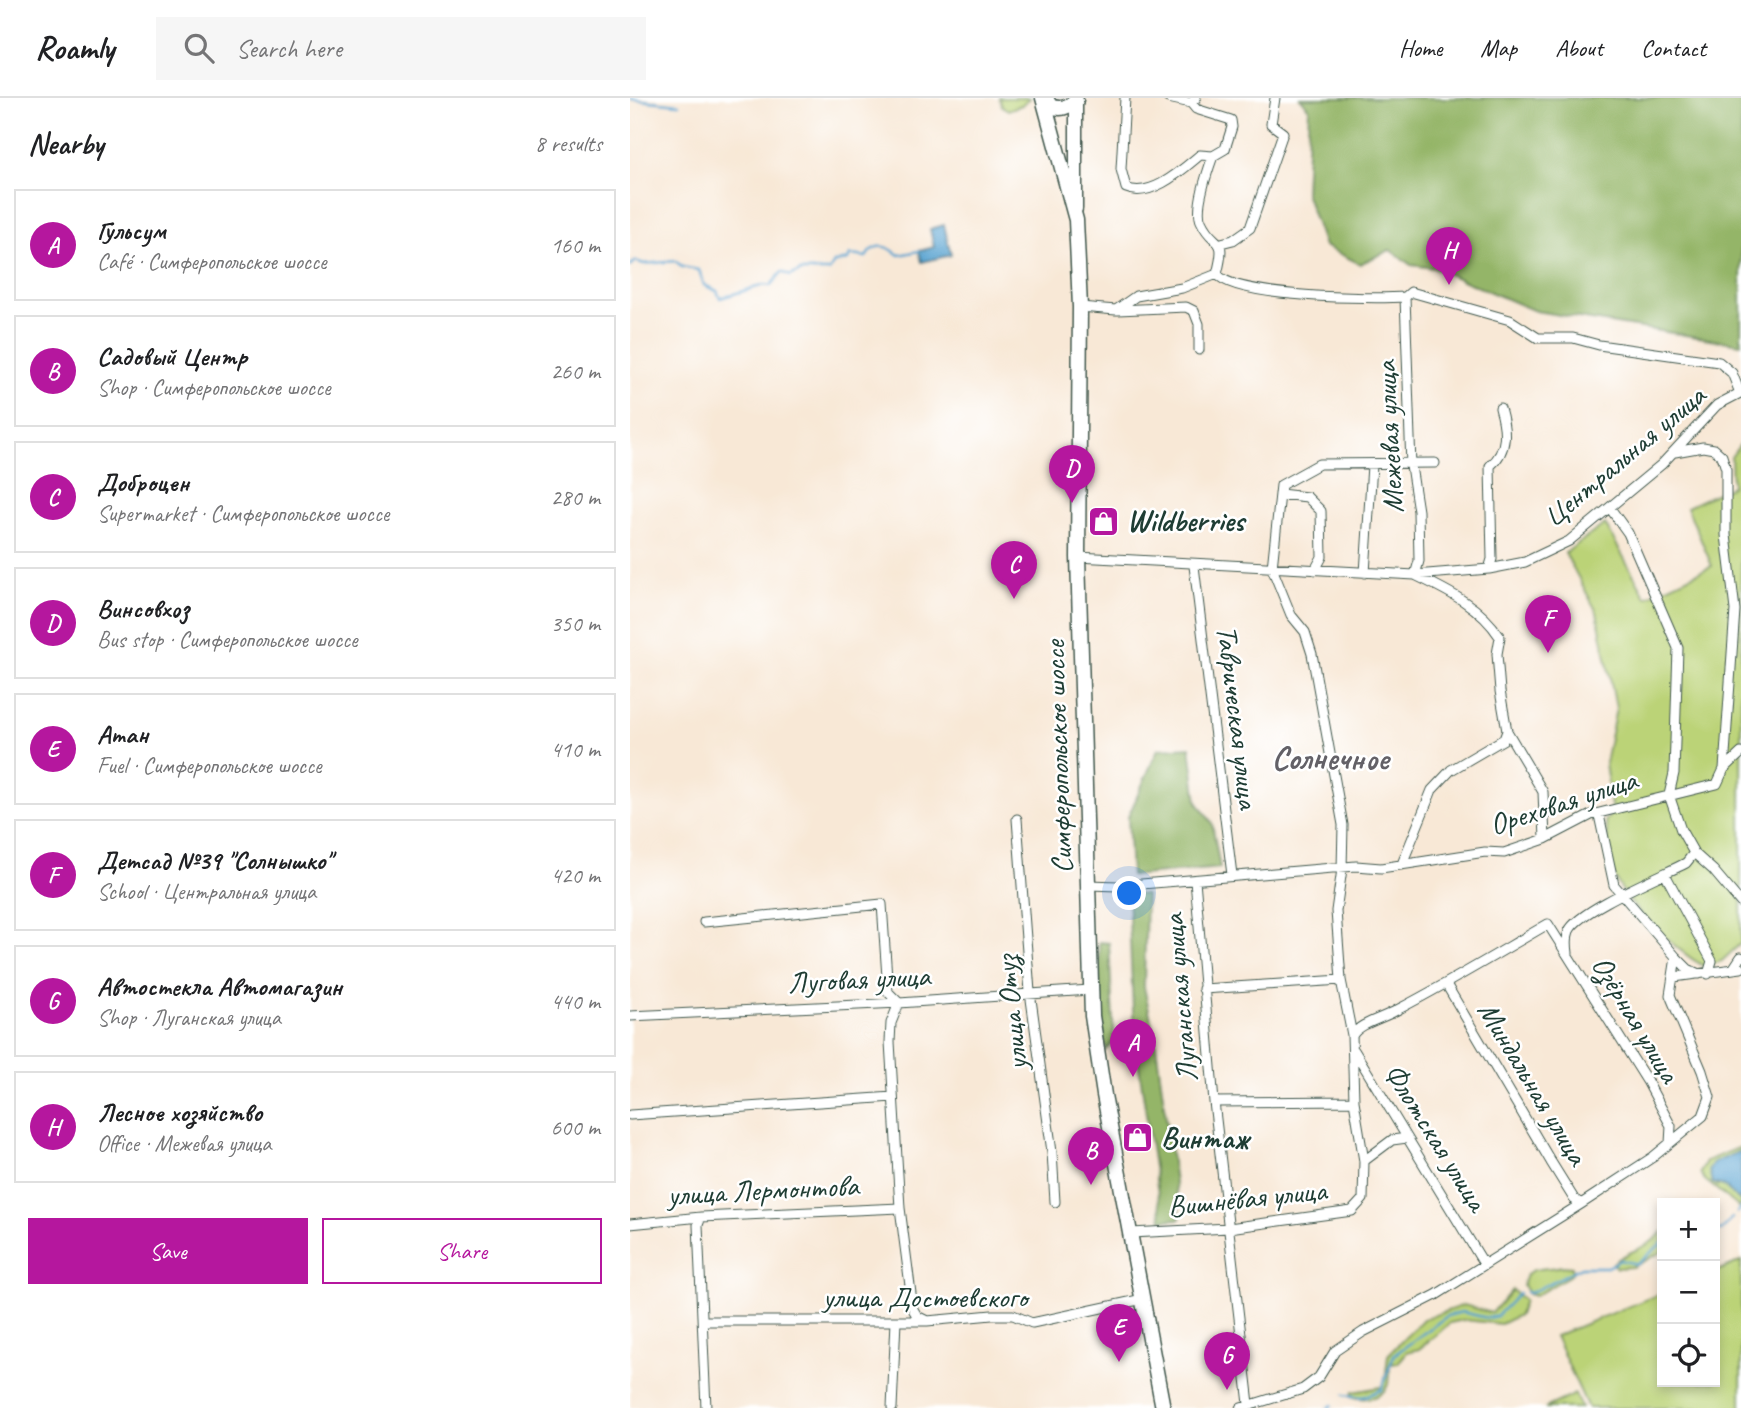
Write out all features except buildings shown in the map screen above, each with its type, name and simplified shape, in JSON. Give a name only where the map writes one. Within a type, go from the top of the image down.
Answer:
[{"type":"main road","points":[[1045,98],[1050,106],[1057,108],[1070,106],[1076,99]]},
{"type":"main road","points":[[1045,98],[1076,220]]},
{"type":"main road","name":"Симферопольское шоссе","points":[[1076,99],[1076,220],[1080,307],[1078,557],[1090,990],[1097,1055],[1163,1408]]},
{"type":"street","points":[[1125,98],[1121,169],[1126,188],[1136,192],[1149,190],[1200,155],[1213,156],[1225,149],[1233,127],[1231,120],[1196,109],[1194,101],[1168,98]]},
{"type":"street","points":[[1221,243],[1233,240],[1250,228],[1283,133],[1271,124],[1275,98]]},
{"type":"street","points":[[1213,156],[1205,176],[1200,215],[1202,223],[1221,243],[1223,250],[1217,274]]},
{"type":"street","points":[[1217,274],[1238,284],[1334,299],[1405,297],[1411,292],[1510,320],[1538,338],[1573,338],[1600,345],[1719,362],[1732,373],[1741,393]]},
{"type":"street","points":[[1116,310],[1136,296],[1182,288],[1217,274]]},
{"type":"street","name":"Межевая улица","points":[[1405,297],[1411,466],[1418,511],[1419,561],[1415,575]]},
{"type":"street","points":[[1080,307],[1116,310],[1186,307],[1194,311],[1199,324],[1199,350]]},
{"type":"street","name":"Центральная улица","points":[[1078,557],[1194,566],[1415,575],[1489,569],[1525,562],[1569,541],[1675,452],[1717,405],[1741,393]]},
{"type":"street","points":[[1489,569],[1492,559],[1488,479],[1490,466],[1499,458],[1507,430],[1500,408]]},
{"type":"street","points":[[1675,452],[1703,447],[1714,449],[1722,456],[1726,469],[1726,536],[1735,610],[1724,769]]},
{"type":"street","points":[[1406,1138],[1392,1140],[1364,1161],[1354,1101],[1352,1035],[1341,980],[1336,911],[1342,869],[1343,825],[1306,632],[1291,615],[1272,568],[1281,485],[1320,464],[1411,466],[1435,463]]},
{"type":"street","points":[[1365,573],[1372,465]]},
{"type":"street","points":[[1280,494],[1307,497],[1321,511],[1322,557],[1315,570]]},
{"type":"street","points":[[1610,508],[1629,533],[1678,648],[1674,773],[1669,795],[1681,830],[1694,853],[1713,870],[1741,903]]},
{"type":"street","name":"Таврическая улица","points":[[1194,566],[1233,875]]},
{"type":"street","name":"Центральная улица","points":[[1415,575],[1471,606],[1490,622],[1500,638],[1497,654],[1507,731],[1544,792],[1545,839]]},
{"type":"street","points":[[1402,864],[1432,790],[1451,771],[1504,739],[1507,731]]},
{"type":"street","name":"Ореховая улица","points":[[1089,885],[1118,886],[1356,866],[1381,869],[1402,864],[1504,853],[1545,839],[1591,815],[1717,784],[1724,769],[1741,753]]},
{"type":"street","points":[[1600,814],[1608,866],[1614,884],[1688,970],[1704,974]]},
{"type":"street","name":"улица Отуз","points":[[1017,819],[1030,992],[1052,1152],[1055,1202]]},
{"type":"street","points":[[1568,954],[1568,931],[1574,922],[1622,894],[1686,863],[1694,853]]},
{"type":"street","points":[[1665,874],[1712,961],[1704,974]]},
{"type":"street","name":"Луганская улица","points":[[1195,880],[1203,989],[1245,1406]]},
{"type":"street","points":[[704,922],[882,904],[888,992],[899,1003],[891,1023],[890,1042],[900,1208],[913,1309],[917,1316],[927,1321]]},
{"type":"street","name":"Озёрная улица","points":[[1446,984],[1548,923],[1647,1081],[1671,1126],[1671,1143]]},
{"type":"street","points":[[1245,1406],[1303,1389],[1319,1377],[1335,1351],[1354,1338],[1436,1295],[1581,1204],[1671,1143],[1703,1115],[1710,1097],[1670,995],[1676,957]]},
{"type":"street","points":[[1674,977],[1737,969],[1741,957]]},
{"type":"street","points":[[1203,989],[1341,980]]},
{"type":"street","points":[[1352,1035],[1359,1027],[1382,1019],[1446,984]]},
{"type":"street","name":"Миндальная улица","points":[[1446,984],[1550,1162],[1574,1199],[1581,1204]]},
{"type":"street","name":"Луговая улица","points":[[630,1016],[899,1003],[1090,990]]},
{"type":"street","name":"Флотская улица","points":[[1352,1035],[1355,1054],[1450,1204],[1484,1264]]},
{"type":"street","points":[[630,1115],[893,1097]]},
{"type":"street","points":[[1214,1102],[1354,1101]]},
{"type":"street","name":"Вишнёвая улица","points":[[1131,1233],[1229,1228],[1352,1211],[1363,1199],[1364,1161]]},
{"type":"street","name":"улица Лермонтова","points":[[630,1224],[701,1217],[900,1208]]},
{"type":"street","points":[[701,1217],[698,1225],[706,1408]]},
{"type":"street","name":"улица Достоевского","points":[[704,1321],[927,1321],[1013,1315],[1032,1323],[1143,1299]]},
{"type":"street","points":[[892,1408],[896,1321]]},
{"type":"green space","points":[[999,98],[1030,98],[1022,105],[1008,110],[1002,106]]},
{"type":"green space","points":[[1300,98],[1741,98],[1741,344],[1535,311],[1434,268],[1411,265],[1390,250],[1360,264],[1324,246],[1305,192],[1309,108]]},
{"type":"green space","points":[[1741,443],[1741,943],[1722,961],[1705,967],[1679,949],[1638,911],[1612,870],[1605,821],[1612,813],[1605,763],[1616,708],[1597,612],[1565,553],[1605,524],[1646,597],[1712,566],[1687,507],[1732,486],[1731,457]]},
{"type":"green space","points":[[1190,747],[1197,802],[1212,823],[1220,868],[1131,876],[1128,817],[1158,749]]},
{"type":"green space","points":[[1128,893],[1146,895],[1144,987],[1155,1038],[1180,1219],[1162,1220],[1134,1034]]},
{"type":"green space","points":[[1099,942],[1109,943],[1114,1040],[1106,1050],[1100,1009]]},
{"type":"green space","points":[[1741,1147],[1741,1153],[1713,1182],[1717,1186],[1724,1184],[1741,1200],[1741,1209],[1700,1173],[1706,1161]]},
{"type":"green space","points":[[1657,1237],[1657,1254],[1632,1267],[1616,1268],[1613,1263]]},
{"type":"green space","points":[[1741,1261],[1741,1408],[1588,1408],[1555,1336],[1657,1295],[1657,1387],[1720,1387],[1720,1270]]},
{"type":"green space","points":[[1561,1266],[1572,1267],[1572,1274],[1535,1296],[1528,1294],[1523,1285],[1528,1273]]},
{"type":"green space","points":[[1512,1290],[1524,1300],[1519,1315],[1501,1324],[1464,1320],[1450,1323],[1419,1349],[1407,1352],[1398,1363],[1390,1364],[1387,1387],[1379,1395],[1368,1398],[1351,1396],[1353,1392],[1381,1387],[1385,1381],[1388,1355],[1423,1319],[1464,1305],[1492,1313]]},
{"type":"green space","points":[[1575,1394],[1581,1408],[1545,1408]]},
{"type":"water","points":[[944,225],[951,255],[922,262],[919,251],[934,247],[930,229]]},
{"type":"water","points":[[1741,1151],[1741,1202],[1724,1186],[1712,1183],[1709,1170],[1713,1163]]},
{"type":"waterway","points":[[630,99],[679,104]]},
{"type":"waterway","points":[[630,266],[636,261],[644,264],[676,261],[682,267],[699,270],[704,285],[717,291],[720,298],[764,285],[770,286],[782,272],[790,276],[801,271],[829,271],[834,263],[848,260],[850,255],[866,257],[877,247],[886,247],[899,255],[919,251]]},
{"type":"waterway","points":[[1737,1213],[1741,1208]]},
{"type":"waterway","points":[[1720,1231],[1732,1218]]},
{"type":"waterway","points":[[1526,1292],[1530,1293],[1581,1267],[1608,1267],[1620,1260],[1637,1264],[1657,1247]]},
{"type":"waterway","points":[[1344,1395],[1363,1397],[1381,1390],[1394,1355],[1447,1316],[1462,1312],[1487,1318],[1497,1316],[1519,1293]]},
{"type":"waterway","points":[[1328,1408],[1332,1405]]},
{"type":"place","name":"Лесное хозяйство","points":[[1449,285]]},
{"type":"place","name":"Винсовхоз","points":[[1072,503]]},
{"type":"place","name":"Wildberries","points":[[1104,521]]},
{"type":"place","name":"Доброцен","points":[[1014,599]]},
{"type":"place","name":"Детсад №39 \"Солнышко\"","points":[[1548,653]]},
{"type":"place","name":"Гульсум","points":[[1133,1077]]},
{"type":"place","name":"Винтаж","points":[[1138,1138]]},
{"type":"place","name":"Садовый Центр","points":[[1091,1185]]},
{"type":"place","name":"Атан","points":[[1119,1362]]},
{"type":"place","name":"Автостекла Автомагазин","points":[[1227,1390]]},
{"type":"district","name":"Солнечное","points":[[1330,758]]}]
